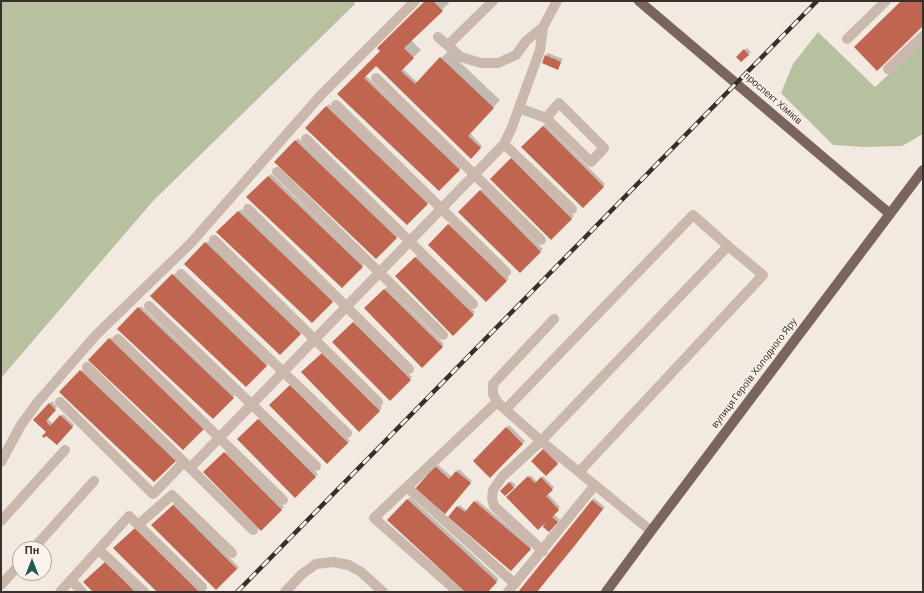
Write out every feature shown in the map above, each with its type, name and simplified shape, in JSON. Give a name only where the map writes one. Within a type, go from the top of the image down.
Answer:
[{"type":"main road","name":"проспект Хіміків","points":[[639,1],[890,214]]},
{"type":"main road","name":"вулиця Героїв Холодного Яру","points":[[606,592],[923,170]]},
{"type":"lane","points":[[1,462],[21,425],[96,335],[190,244],[321,95],[415,1]]},
{"type":"lane","points":[[448,45],[493,1]]},
{"type":"lane","points":[[60,402],[153,494],[219,437],[504,144],[512,127],[540,50],[543,27],[558,1]]},
{"type":"lane","points":[[847,39],[886,1]]},
{"type":"lane","points":[[438,37],[461,57],[481,63],[498,63],[516,55],[526,40],[543,27]]},
{"type":"lane","points":[[888,69],[923,36]]},
{"type":"lane","points":[[376,78],[541,240]]},
{"type":"lane","points":[[519,108],[546,118],[591,162],[604,148],[559,104],[546,118]]},
{"type":"lane","points":[[336,105],[506,272]]},
{"type":"lane","points":[[306,139],[473,304]]},
{"type":"lane","points":[[504,144],[572,209]]},
{"type":"lane","points":[[277,172],[443,335]]},
{"type":"lane","points":[[248,209],[409,369]]},
{"type":"lane","points":[[506,409],[694,215],[763,275],[579,472]]},
{"type":"lane","points":[[214,240],[378,402]]},
{"type":"lane","points":[[543,551],[494,506],[492,498],[493,490],[502,477],[541,441],[728,246]]},
{"type":"lane","points":[[182,274],[347,433]]},
{"type":"lane","points":[[149,306],[316,466]]},
{"type":"lane","points":[[554,319],[493,384],[493,394],[497,402],[541,441],[651,531]]},
{"type":"lane","points":[[118,339],[283,500]]},
{"type":"lane","points":[[87,367],[253,530]]},
{"type":"lane","points":[[458,592],[374,518],[497,402]]},
{"type":"lane","points":[[1,521],[65,450]]},
{"type":"lane","points":[[40,541],[94,481]]},
{"type":"lane","points":[[407,487],[512,588],[595,485]]},
{"type":"lane","points":[[138,525],[172,495],[232,553]]},
{"type":"lane","points":[[60,592],[129,516],[202,587]]},
{"type":"lane","points":[[99,550],[144,592]]},
{"type":"lane","points":[[284,592],[302,574],[316,564],[333,562],[349,565],[361,572],[383,592]]},
{"type":"lane","points":[[1,585],[12,573]]},
{"type":"lane","points":[[70,580],[82,592]]},
{"type":"green space","points":[[1,1],[355,1],[355,4],[153,201],[1,378]]},
{"type":"green space","points":[[818,32],[875,87],[923,43],[923,134],[902,146],[864,147],[833,145],[781,93],[793,64]]},
{"type":"building","points":[[425,1],[433,1],[443,11],[404,48],[414,58],[401,71],[415,84],[440,57],[494,108],[468,136],[481,148],[471,159],[376,66],[364,78],[460,170],[439,191],[337,94],[380,51],[377,48]]},
{"type":"building","points":[[901,1],[923,1],[923,26],[877,71],[854,47]]},
{"type":"building","points":[[744,49],[749,55],[741,62],[736,57]]},
{"type":"building","points":[[545,55],[561,62],[558,70],[542,63]]},
{"type":"building","points":[[326,106],[428,204],[407,225],[305,128]]},
{"type":"building","points":[[543,126],[604,187],[583,208],[521,147]]},
{"type":"building","points":[[295,140],[397,238],[376,259],[274,162]]},
{"type":"building","points":[[511,158],[572,219],[551,240],[490,179]]},
{"type":"building","points":[[268,176],[363,267],[342,288],[246,197]]},
{"type":"building","points":[[480,190],[541,252],[520,273],[458,212]]},
{"type":"building","points":[[238,211],[333,302],[312,323],[216,232]]},
{"type":"building","points":[[448,224],[507,281],[486,302],[428,245]]},
{"type":"building","points":[[205,242],[301,334],[280,355],[184,264]]},
{"type":"building","points":[[415,257],[474,315],[453,336],[395,276]]},
{"type":"building","points":[[172,274],[267,366],[246,387],[150,296]]},
{"type":"building","points":[[384,289],[443,347],[422,368],[364,308]]},
{"type":"building","points":[[138,307],[234,398],[213,419],[117,329]]},
{"type":"building","points":[[353,322],[411,380],[390,401],[332,342]]},
{"type":"building","points":[[109,338],[204,429],[183,450],[88,360]]},
{"type":"building","points":[[322,353],[380,411],[359,432],[301,372]]},
{"type":"building","points":[[80,370],[176,461],[154,482],[59,392]]},
{"type":"building","points":[[290,385],[348,443],[327,464],[269,405]]},
{"type":"building","points":[[49,403],[56,410],[46,421],[50,426],[60,415],[73,427],[57,445],[46,436],[44,438],[42,436],[46,432],[33,420]]},
{"type":"building","points":[[258,419],[316,477],[295,498],[237,439]]},
{"type":"building","points":[[506,427],[523,444],[490,478],[473,461]]},
{"type":"building","points":[[543,449],[558,464],[546,476],[531,461]]},
{"type":"building","points":[[224,452],[282,510],[261,531],[203,472]]},
{"type":"building","points":[[435,466],[449,479],[456,471],[471,483],[445,514],[415,489]]},
{"type":"building","points":[[528,476],[535,483],[541,477],[553,490],[546,496],[559,510],[552,517],[558,522],[549,532],[543,527],[546,522],[538,530],[506,497]]},
{"type":"building","points":[[509,482],[514,488],[505,496],[500,491]]},
{"type":"building","points":[[407,499],[497,582],[488,592],[465,592],[387,520]]},
{"type":"building","points":[[592,500],[603,509],[576,544],[537,592],[518,592]]},
{"type":"building","points":[[474,501],[531,549],[511,571],[448,517],[457,506],[465,512]]},
{"type":"building","points":[[173,505],[237,569],[216,590],[151,525]]},
{"type":"building","points":[[135,528],[199,592],[157,592],[113,548]]},
{"type":"building","points":[[105,562],[135,592],[93,592],[83,582]]},
{"type":"railway","points":[[237,592],[817,1]]}]
